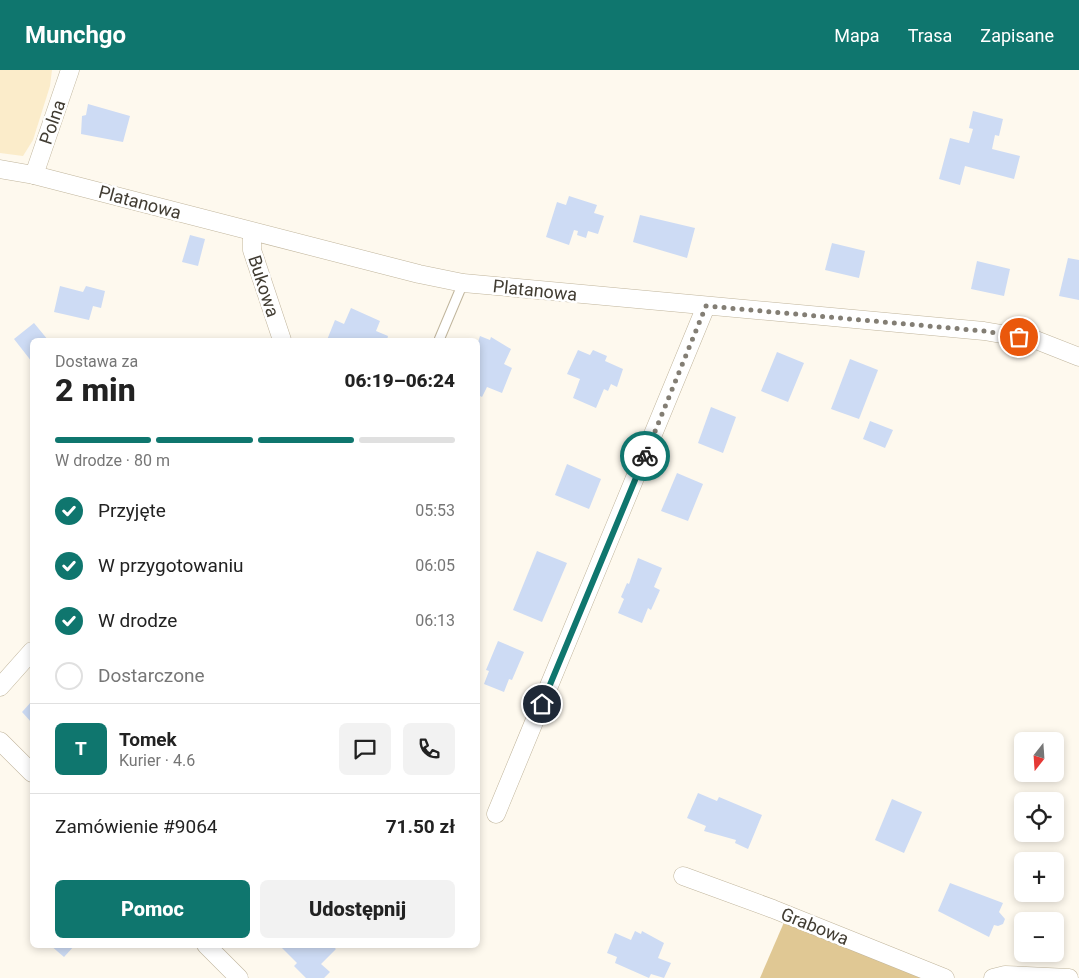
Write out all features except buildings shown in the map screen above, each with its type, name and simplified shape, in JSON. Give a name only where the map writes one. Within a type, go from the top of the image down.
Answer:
[{"type":"street","name":"Polna","points":[[34,175],[70,70]]},
{"type":"street","name":"Platanowa","points":[[0,169],[34,175],[252,232],[419,274],[463,283],[984,331],[1036,340],[1079,356]]},
{"type":"street","name":"Bukowa","points":[[252,232],[252,250],[281,338]]},
{"type":"street","points":[[496,814],[706,306]]},
{"type":"street","points":[[0,687],[30,653]]},
{"type":"street","points":[[0,741],[30,771]]},
{"type":"street","name":"Grabowa","points":[[683,876],[773,909],[945,978]]},
{"type":"street","points":[[209,948],[239,978]]},
{"type":"street","points":[[993,978],[1005,975],[1069,978]]},
{"type":"lane","points":[[439,338],[463,283]]},
{"type":"shaded area","points":[[0,70],[52,70],[50,86],[33,140],[23,156],[0,153]]},
{"type":"shaded area","points":[[785,920],[926,978],[760,978]]},
{"type":"way so far","points":[[645,456],[706,306],[984,331],[1019,337]]},
{"type":"route","points":[[542,704],[645,456]]}]
